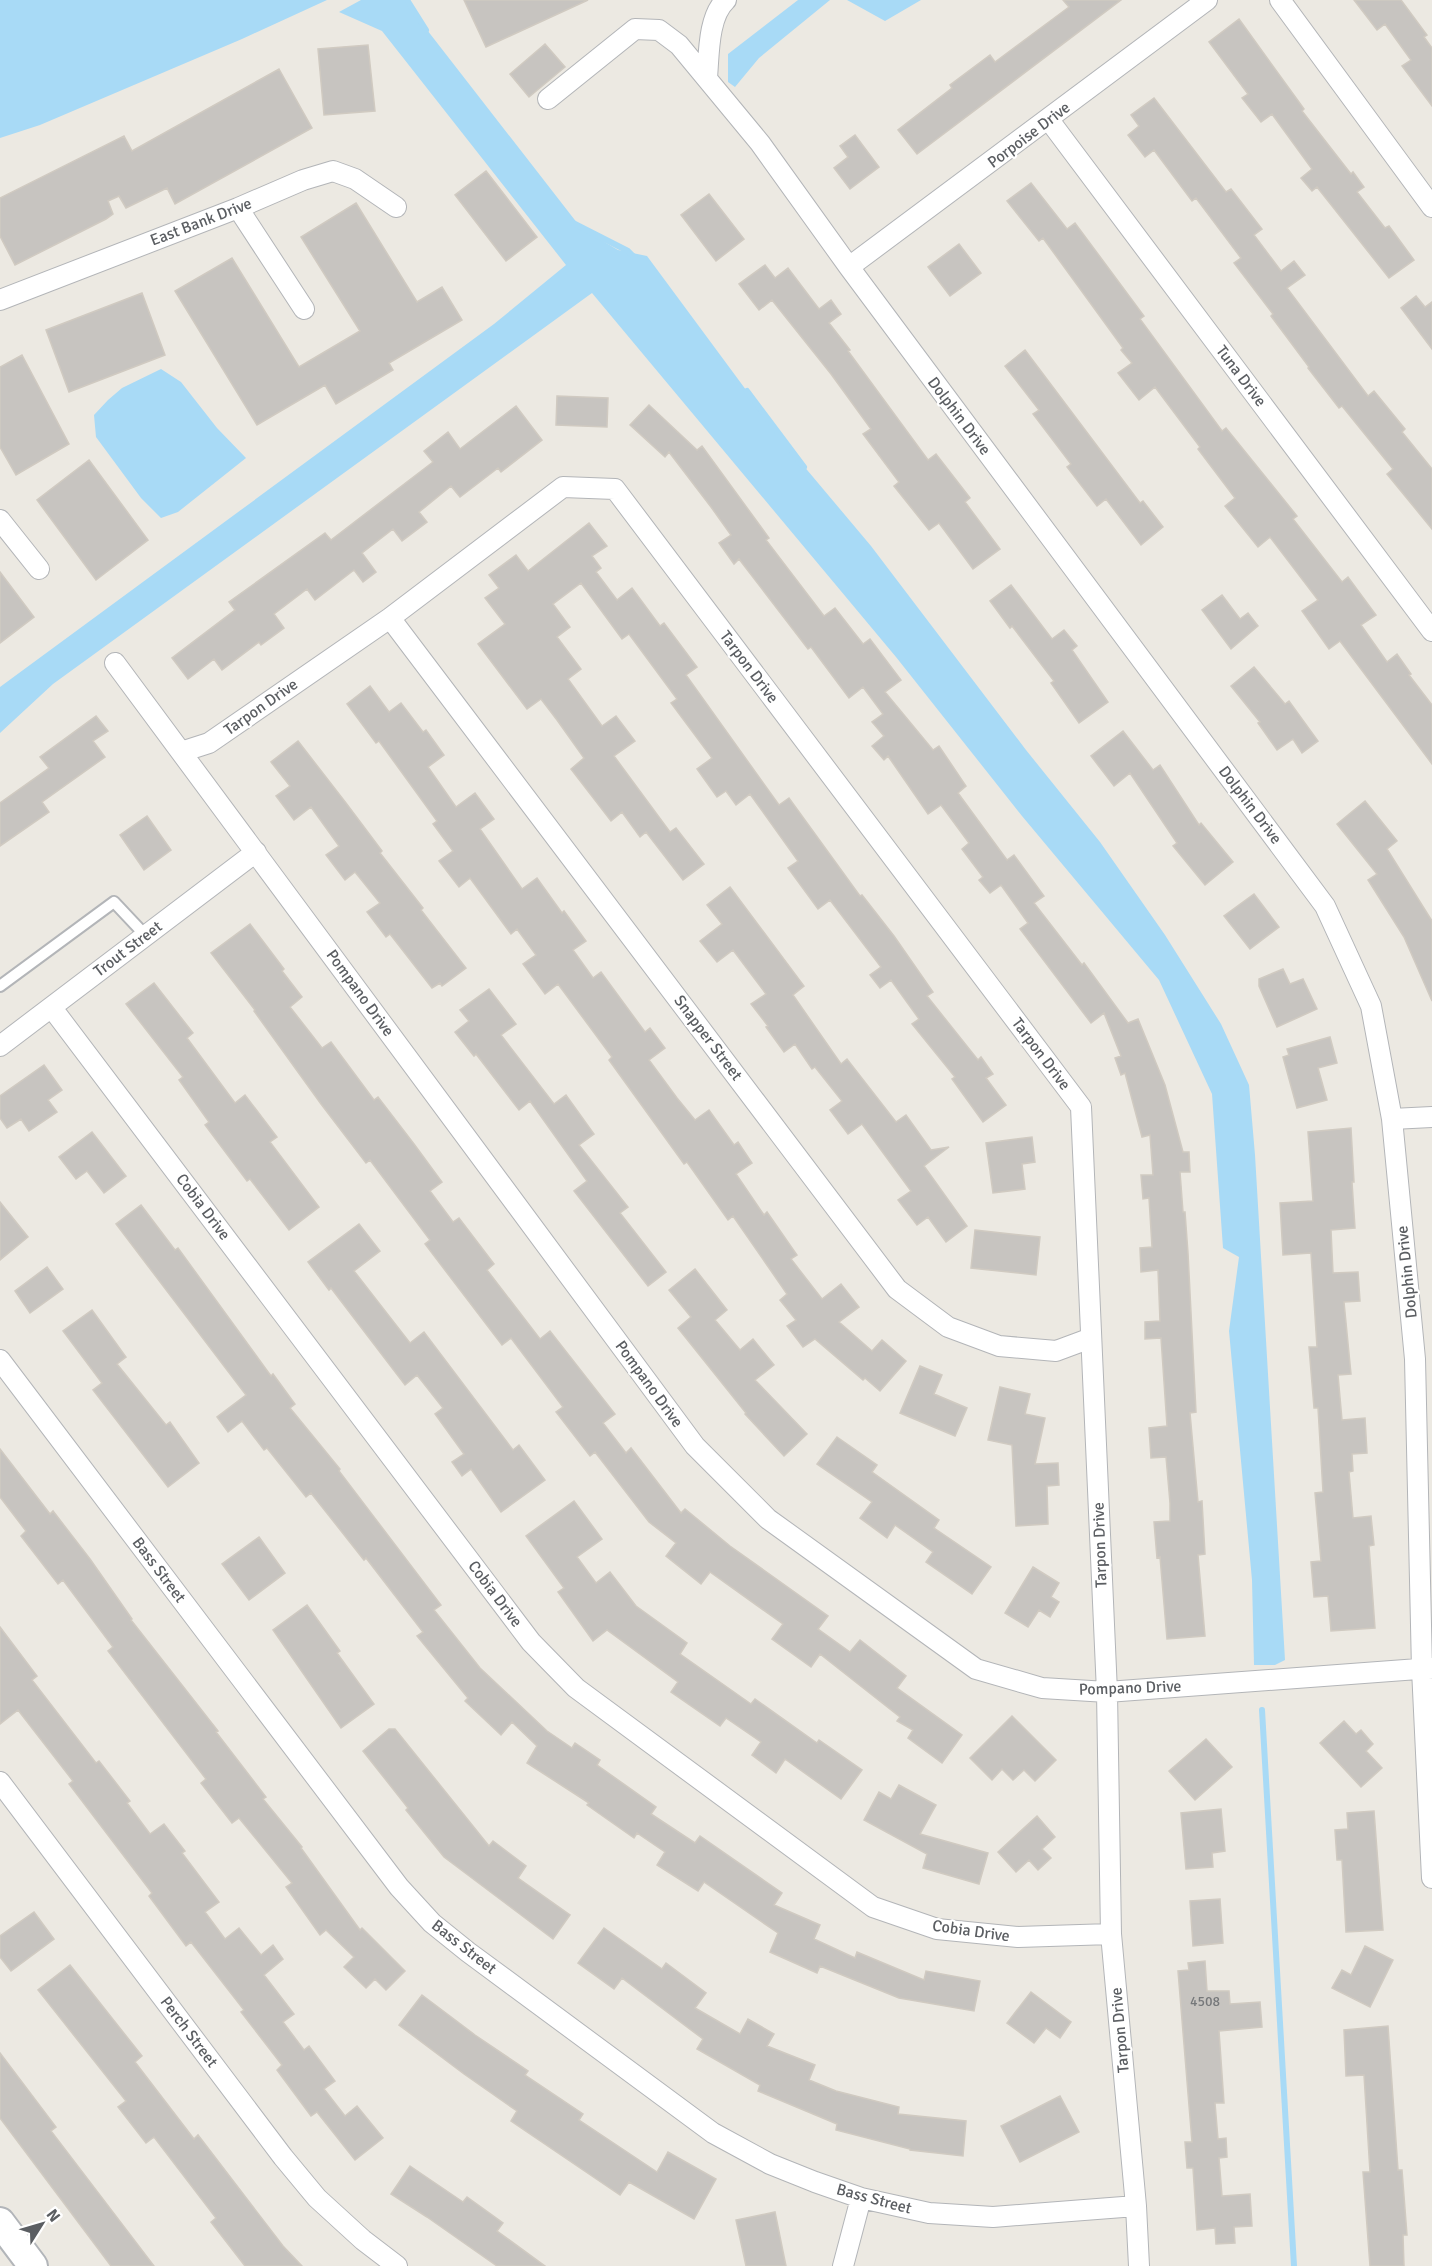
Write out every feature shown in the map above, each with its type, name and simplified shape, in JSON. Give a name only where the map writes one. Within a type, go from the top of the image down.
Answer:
[{"type":"street","points":[[707,78],[710,37],[720,6],[726,0]]},
{"type":"street","name":"Porpoise Drive","points":[[849,267],[1208,0]]},
{"type":"street","points":[[1280,0],[1432,207]]},
{"type":"street","name":"Dolphin Drive","points":[[548,99],[636,29],[658,30],[679,45],[760,143],[849,267],[1325,906],[1371,1006],[1392,1119],[1424,1359],[1432,1878]]},
{"type":"street","name":"Tuna Drive","points":[[1049,120],[1432,632]]},
{"type":"street","name":"East Bank Drive","points":[[0,300],[238,208],[303,180],[333,171],[355,179],[396,207]]},
{"type":"street","points":[[238,208],[304,309]]},
{"type":"street","name":"Tarpon Drive","points":[[181,752],[209,743],[390,618],[563,487],[615,489],[1081,1107],[1107,1692],[1112,1934],[1136,2206],[1139,2266]]},
{"type":"street","points":[[0,520],[39,569]]},
{"type":"street","name":"Snapper Street","points":[[390,618],[897,1289],[948,1327],[999,1346],[1056,1351],[1091,1338]]},
{"type":"street","name":"Pompano Drive","points":[[115,663],[695,1446],[768,1520],[976,1669],[1042,1688],[1107,1692],[1427,1668]]},
{"type":"street","name":"Trout Street","points":[[0,1046],[256,852]]},
{"type":"street","name":"Cobia Drive","points":[[52,1008],[531,1642],[576,1688],[873,1907],[937,1929],[1018,1937],[1112,1934]]},
{"type":"street","points":[[1392,1119],[1432,1117]]},
{"type":"street","name":"Bass Street","points":[[0,1360],[399,1887],[432,1923],[468,1952],[713,2133],[770,2164],[861,2198],[929,2213],[993,2217],[1136,2206]]},
{"type":"street","name":"Perch Street","points":[[0,1782],[283,2157],[317,2198],[363,2240],[397,2266]]},
{"type":"street","points":[[843,2266],[861,2198]]},
{"type":"street","points":[[0,2222],[31,2266]]},
{"type":"lane","points":[[0,986],[114,902],[146,936]]},
{"type":"water","points":[[0,0],[327,0],[242,39],[40,125],[0,138]]},
{"type":"water","points":[[361,0],[407,0],[417,17],[581,228],[618,250],[647,256],[792,452],[871,546],[1026,750],[1100,842],[1165,935],[1221,1024],[1249,1085],[1285,1660],[1275,1665],[1254,1665],[1252,1580],[1229,1331],[1239,1257],[1223,1248],[1212,1094],[1159,980],[1022,816],[896,657],[592,293],[53,684],[0,733],[0,687],[494,324],[566,265],[382,31],[339,12]]},
{"type":"water","points":[[798,0],[830,0],[759,58],[735,87],[728,82],[728,54]]},
{"type":"water","points":[[847,0],[921,0],[885,21]]},
{"type":"water","points":[[161,369],[181,382],[217,428],[246,458],[178,512],[161,518],[141,498],[96,437],[94,415],[122,388]]},
{"type":"building","points":[[464,0],[588,0],[486,47]]},
{"type":"building","points":[[1063,0],[1121,0],[917,154],[898,130],[952,88],[950,85],[990,55],[995,62],[1069,7]]},
{"type":"building","points":[[1354,0],[1401,0],[1427,35],[1424,37],[1432,48],[1432,106],[1402,66],[1411,60],[1385,24],[1377,30]]},
{"type":"building","points":[[1239,19],[1304,109],[1302,111],[1351,174],[1353,172],[1364,187],[1357,192],[1385,228],[1389,226],[1414,260],[1389,278],[1317,187],[1312,191],[1301,178],[1312,169],[1272,114],[1261,122],[1242,98],[1248,94],[1209,42]]},
{"type":"building","points":[[545,44],[565,67],[529,97],[510,74]]},
{"type":"building","points":[[368,45],[375,111],[324,115],[318,49]]},
{"type":"building","points":[[279,69],[312,128],[175,204],[167,188],[126,208],[119,196],[108,201],[113,214],[106,219],[15,265],[0,236],[0,198],[124,136],[132,151]]},
{"type":"building","points":[[1154,98],[1226,192],[1231,189],[1262,229],[1254,235],[1281,271],[1294,261],[1305,275],[1287,288],[1368,396],[1374,391],[1405,429],[1402,432],[1432,469],[1432,529],[1387,474],[1393,469],[1342,406],[1339,408],[1308,368],[1271,316],[1273,314],[1234,263],[1241,258],[1196,198],[1192,201],[1154,150],[1145,157],[1128,135],[1139,126],[1131,115]]},
{"type":"building","points":[[855,135],[879,167],[850,189],[834,168],[848,157],[840,146]]},
{"type":"building","points":[[486,171],[537,237],[506,261],[455,195]]},
{"type":"building","points":[[1031,183],[1067,229],[1075,223],[1144,316],[1140,319],[1222,431],[1226,428],[1297,516],[1293,519],[1342,582],[1348,577],[1376,615],[1361,625],[1387,662],[1397,654],[1411,674],[1409,675],[1432,705],[1432,764],[1340,641],[1329,649],[1302,611],[1318,600],[1270,537],[1258,547],[1225,506],[1235,498],[1155,387],[1139,400],[1118,373],[1132,363],[1121,350],[1123,348],[1043,238],[1039,241],[1007,201]]},
{"type":"building","points":[[709,194],[744,239],[716,261],[681,215]]},
{"type":"building","points":[[356,203],[417,302],[442,287],[462,320],[389,363],[393,370],[336,404],[325,385],[257,425],[175,291],[232,258],[299,367],[360,331],[301,237]]},
{"type":"building","points":[[959,244],[981,273],[950,296],[928,267]]},
{"type":"building","points":[[765,265],[775,278],[788,268],[819,309],[831,300],[841,314],[829,323],[850,350],[848,351],[928,460],[936,454],[970,498],[965,502],[1000,549],[973,569],[939,523],[929,530],[894,486],[899,482],[863,434],[871,429],[831,374],[772,300],[759,310],[739,284]]},
{"type":"building","points":[[142,293],[165,355],[69,392],[46,330]]},
{"type":"building","points":[[1416,296],[1425,307],[1432,302],[1432,349],[1401,308]]},
{"type":"building","points":[[1025,350],[1140,503],[1143,501],[1163,527],[1141,545],[1106,499],[1097,506],[1067,467],[1071,464],[1033,414],[1039,410],[1005,366]]},
{"type":"building","points":[[22,355],[69,444],[16,475],[0,447],[0,367]]},
{"type":"building","points":[[557,396],[608,398],[607,427],[556,425]]},
{"type":"building","points":[[649,405],[697,450],[702,446],[769,538],[766,540],[824,616],[835,608],[863,644],[870,639],[901,680],[885,692],[933,750],[939,746],[966,786],[958,793],[1007,860],[1014,855],[1044,896],[1034,903],[1082,965],[1084,963],[1128,1023],[1138,1019],[1165,1085],[1183,1152],[1189,1152],[1190,1172],[1180,1172],[1188,1253],[1196,1412],[1190,1413],[1198,1502],[1202,1501],[1205,1554],[1198,1555],[1205,1636],[1167,1639],[1160,1557],[1157,1558],[1154,1522],[1170,1521],[1170,1503],[1166,1457],[1151,1458],[1149,1428],[1167,1426],[1161,1338],[1145,1339],[1145,1322],[1160,1321],[1158,1270],[1141,1272],[1140,1248],[1152,1247],[1149,1198],[1143,1199],[1141,1175],[1153,1175],[1150,1135],[1142,1137],[1125,1073],[1121,1075],[1115,1058],[1121,1056],[1104,1013],[1091,1023],[1020,929],[1028,923],[1001,885],[990,893],[979,880],[983,877],[962,849],[969,843],[941,805],[928,814],[888,756],[884,760],[872,746],[884,736],[872,722],[883,714],[863,687],[849,698],[811,647],[808,649],[739,559],[734,564],[719,543],[731,535],[711,507],[669,452],[665,457],[630,425]]},
{"type":"building","points":[[516,406],[542,440],[501,472],[498,468],[460,497],[451,486],[419,512],[427,522],[402,541],[393,529],[362,553],[376,572],[363,582],[354,570],[315,600],[307,589],[274,614],[284,628],[261,645],[259,642],[222,670],[214,659],[188,679],[172,658],[235,610],[229,602],[325,533],[331,540],[433,462],[424,451],[448,432],[460,449]]},
{"type":"building","points":[[89,460],[148,540],[96,580],[37,500]]},
{"type":"building","points":[[589,523],[607,546],[592,556],[601,568],[596,572],[617,600],[632,588],[660,626],[664,623],[697,667],[686,675],[779,805],[789,798],[860,896],[862,895],[894,936],[933,992],[927,996],[978,1060],[981,1057],[993,1074],[986,1078],[1006,1105],[983,1122],[952,1079],[955,1077],[912,1024],[919,1019],[891,980],[880,988],[870,975],[881,967],[830,900],[818,909],[788,868],[798,861],[750,794],[736,805],[726,791],[717,797],[697,769],[712,758],[671,703],[677,699],[629,634],[622,639],[581,583],[553,604],[570,627],[557,637],[581,669],[568,679],[602,726],[616,716],[635,741],[614,756],[670,832],[676,828],[704,864],[683,880],[646,832],[640,837],[622,812],[611,821],[571,769],[584,758],[557,720],[541,699],[527,709],[478,644],[505,624],[485,598],[499,588],[489,575],[516,555],[528,571]]},
{"type":"building","points":[[0,572],[34,617],[0,643]]},
{"type":"building","points":[[1011,585],[1052,639],[1064,630],[1077,646],[1072,650],[1108,702],[1079,723],[1051,683],[1054,681],[990,601]]},
{"type":"building","points":[[1222,595],[1240,619],[1248,613],[1258,626],[1231,649],[1202,610]]},
{"type":"building","points":[[1254,667],[1285,704],[1289,701],[1318,741],[1302,753],[1293,739],[1277,750],[1258,723],[1260,722],[1231,686]]},
{"type":"building","points":[[370,686],[389,712],[401,703],[423,732],[426,730],[444,755],[428,767],[456,807],[475,793],[494,819],[480,829],[522,889],[537,878],[562,913],[564,911],[586,941],[573,950],[593,978],[601,972],[645,1032],[650,1028],[665,1048],[649,1060],[677,1098],[695,1120],[709,1110],[734,1145],[738,1142],[752,1163],[736,1174],[764,1215],[767,1212],[797,1255],[791,1259],[822,1299],[841,1284],[859,1307],[839,1322],[872,1351],[882,1340],[906,1361],[880,1391],[865,1378],[863,1380],[815,1339],[803,1347],[787,1326],[796,1320],[780,1300],[787,1294],[733,1216],[728,1220],[687,1162],[684,1164],[609,1060],[612,1057],[558,984],[545,994],[523,964],[536,955],[517,929],[511,934],[470,878],[459,887],[439,861],[453,851],[433,824],[437,821],[379,741],[376,743],[347,704]]},
{"type":"building","points":[[96,716],[108,731],[93,741],[105,757],[42,802],[49,812],[0,846],[0,803],[49,768],[40,757]]},
{"type":"building","points":[[1123,731],[1153,770],[1160,765],[1199,825],[1201,823],[1233,862],[1205,885],[1173,846],[1177,843],[1130,773],[1114,786],[1091,756]]},
{"type":"building","points":[[298,741],[382,851],[380,853],[466,968],[442,986],[440,983],[432,988],[390,934],[386,937],[367,912],[380,903],[355,872],[345,880],[326,855],[339,846],[311,807],[294,820],[276,796],[290,786],[271,762]]},
{"type":"building","points":[[1365,801],[1397,841],[1387,849],[1432,921],[1432,1001],[1404,937],[1368,880],[1377,874],[1337,824]]},
{"type":"building","points":[[147,816],[171,850],[144,870],[120,835]]},
{"type":"building","points":[[730,887],[804,986],[793,995],[841,1064],[847,1059],[896,1122],[906,1115],[931,1150],[949,1147],[924,1166],[967,1226],[946,1242],[928,1217],[917,1225],[898,1200],[911,1191],[862,1124],[848,1134],[830,1110],[842,1101],[815,1067],[812,1069],[795,1044],[784,1052],[751,1004],[766,994],[733,950],[717,962],[700,941],[722,924],[707,905]]},
{"type":"building","points":[[1254,894],[1279,927],[1250,949],[1224,916]]},
{"type":"building","points":[[250,924],[302,997],[290,1007],[322,1048],[331,1042],[374,1100],[378,1097],[414,1144],[442,1182],[430,1191],[453,1222],[459,1218],[494,1264],[487,1270],[540,1339],[550,1331],[615,1414],[603,1423],[626,1453],[631,1448],[681,1513],[685,1509],[730,1546],[828,1616],[818,1629],[850,1652],[860,1640],[906,1676],[897,1688],[962,1735],[942,1763],[908,1738],[913,1730],[897,1721],[900,1717],[820,1654],[811,1667],[772,1639],[783,1624],[710,1572],[701,1584],[666,1556],[676,1543],[649,1522],[595,1452],[590,1456],[556,1412],[563,1407],[511,1338],[502,1345],[425,1244],[430,1240],[370,1160],[366,1163],[211,953]]},
{"type":"building","points":[[1283,969],[1290,984],[1303,979],[1317,1009],[1277,1027],[1259,986],[1259,979]]},
{"type":"building","points":[[154,983],[193,1033],[187,1038],[235,1103],[245,1095],[277,1137],[270,1142],[319,1207],[289,1230],[250,1179],[247,1181],[205,1125],[209,1122],[179,1080],[183,1077],[126,1004]]},
{"type":"building","points":[[489,989],[516,1024],[501,1035],[554,1104],[566,1095],[594,1134],[579,1145],[628,1207],[620,1213],[666,1272],[648,1286],[574,1191],[587,1181],[530,1101],[519,1110],[476,1054],[474,1056],[455,1032],[469,1021],[460,1010]]},
{"type":"building","points":[[1330,1037],[1337,1063],[1318,1068],[1327,1100],[1297,1108],[1283,1057],[1289,1055],[1287,1049]]},
{"type":"building","points":[[44,1065],[62,1090],[48,1100],[57,1112],[29,1131],[21,1119],[7,1128],[0,1118],[0,1096]]},
{"type":"building","points":[[1351,1128],[1355,1228],[1331,1230],[1333,1273],[1358,1272],[1360,1301],[1344,1302],[1351,1374],[1338,1375],[1342,1420],[1365,1418],[1367,1453],[1352,1454],[1353,1471],[1349,1472],[1353,1518],[1371,1516],[1374,1545],[1369,1546],[1375,1628],[1331,1631],[1328,1596],[1314,1597],[1311,1562],[1321,1561],[1315,1493],[1323,1492],[1318,1408],[1314,1408],[1309,1347],[1317,1347],[1311,1253],[1283,1255],[1280,1203],[1313,1201],[1308,1132]]},
{"type":"building","points":[[92,1132],[126,1176],[104,1193],[87,1171],[76,1179],[59,1157]]},
{"type":"building","points":[[1032,1137],[1035,1162],[1022,1164],[1025,1189],[993,1193],[986,1143]]},
{"type":"building","points":[[0,1202],[28,1237],[0,1260]]},
{"type":"building","points":[[141,1205],[175,1250],[178,1248],[271,1376],[273,1374],[295,1404],[290,1408],[340,1469],[339,1471],[441,1605],[434,1610],[480,1668],[547,1731],[572,1748],[575,1743],[600,1760],[597,1765],[656,1807],[651,1814],[695,1843],[700,1836],[782,1893],[774,1905],[820,1925],[814,1939],[855,1958],[857,1952],[924,1980],[926,1971],[980,1981],[974,2011],[899,1998],[820,1966],[817,1973],[770,1952],[778,1933],[704,1882],[698,1891],[657,1865],[665,1852],[637,1833],[634,1838],[587,1805],[589,1803],[527,1763],[537,1746],[512,1722],[501,1735],[465,1701],[468,1698],[417,1636],[423,1632],[366,1558],[364,1560],[311,1493],[306,1497],[267,1448],[264,1450],[242,1421],[228,1432],[217,1417],[246,1395],[116,1224]]},
{"type":"building","points":[[359,1224],[380,1251],[354,1271],[410,1343],[424,1332],[513,1450],[519,1445],[545,1480],[501,1512],[471,1469],[462,1476],[452,1462],[464,1454],[435,1414],[443,1408],[417,1375],[405,1385],[331,1288],[329,1290],[308,1262]]},
{"type":"building","points":[[975,1230],[1040,1237],[1036,1275],[971,1268]]},
{"type":"building","points":[[47,1267],[63,1289],[30,1313],[15,1291]]},
{"type":"building","points":[[695,1269],[727,1310],[715,1320],[740,1350],[753,1339],[774,1365],[755,1380],[807,1434],[784,1456],[745,1414],[678,1328],[691,1317],[669,1290]]},
{"type":"building","points":[[92,1310],[126,1357],[117,1364],[166,1425],[170,1422],[199,1463],[168,1487],[93,1390],[102,1383],[63,1331]]},
{"type":"building","points":[[920,1366],[942,1375],[934,1394],[967,1408],[955,1436],[900,1413]]},
{"type":"building","points":[[1000,1387],[1030,1394],[1025,1414],[1045,1418],[1035,1464],[1058,1463],[1059,1485],[1047,1486],[1048,1524],[1016,1526],[1012,1445],[988,1440]]},
{"type":"building","points":[[837,1437],[877,1465],[872,1472],[939,1520],[934,1528],[991,1567],[972,1594],[926,1562],[933,1552],[895,1525],[887,1538],[860,1518],[872,1502],[817,1464]]},
{"type":"building","points":[[0,1449],[50,1514],[53,1511],[90,1559],[131,1620],[218,1731],[216,1732],[266,1797],[263,1799],[302,1847],[360,1930],[362,1928],[405,1971],[386,1990],[375,1979],[366,1988],[344,1967],[354,1957],[326,1930],[320,1935],[286,1887],[292,1883],[239,1818],[232,1823],[201,1783],[206,1779],[108,1651],[113,1647],[63,1580],[58,1584],[21,1536],[26,1531],[0,1497]]},
{"type":"building","points":[[574,1501],[602,1539],[577,1557],[596,1583],[610,1572],[636,1606],[687,1643],[680,1654],[751,1704],[755,1699],[817,1743],[819,1740],[862,1770],[841,1799],[785,1759],[776,1773],[752,1755],[761,1742],[726,1718],[720,1726],[671,1692],[678,1682],[607,1630],[593,1641],[558,1592],[564,1588],[526,1536]]},
{"type":"building","points":[[259,1537],[285,1573],[249,1600],[222,1564]]},
{"type":"building","points":[[1033,1567],[1059,1583],[1051,1597],[1059,1602],[1050,1617],[1039,1610],[1028,1627],[1005,1613]]},
{"type":"building","points":[[307,1605],[340,1651],[337,1653],[374,1704],[341,1728],[273,1630]]},
{"type":"building","points":[[0,1627],[37,1676],[32,1680],[96,1763],[99,1761],[130,1801],[127,1803],[150,1834],[164,1824],[185,1851],[182,1853],[219,1902],[205,1912],[225,1939],[239,1928],[261,1955],[273,1945],[283,1959],[264,1975],[294,2014],[283,2022],[304,2050],[309,2046],[335,2081],[324,2089],[345,2116],[357,2106],[383,2138],[355,2160],[317,2112],[311,2116],[277,2070],[282,2065],[241,2012],[244,2010],[191,1942],[186,1946],[149,1896],[152,1893],[69,1784],[73,1781],[18,1710],[0,1724]]},
{"type":"building","points":[[1012,1716],[1056,1760],[1035,1781],[1024,1770],[1013,1780],[1002,1769],[992,1780],[970,1758]]},
{"type":"building","points":[[1344,1721],[1356,1734],[1361,1730],[1373,1744],[1366,1751],[1382,1768],[1361,1787],[1320,1743]]},
{"type":"building","points":[[389,1729],[395,1729],[489,1846],[493,1841],[526,1866],[518,1878],[570,1915],[553,1939],[444,1857],[406,1810],[408,1808],[363,1751]]},
{"type":"building","points":[[1206,1739],[1232,1767],[1195,1800],[1169,1771]]},
{"type":"building","points":[[899,1785],[936,1805],[920,1834],[988,1853],[979,1884],[923,1868],[927,1854],[864,1820],[879,1792],[891,1799]]},
{"type":"building","points":[[1221,1809],[1225,1851],[1212,1853],[1213,1867],[1186,1869],[1181,1813]]},
{"type":"building","points":[[1374,1811],[1383,1930],[1346,1932],[1342,1860],[1337,1860],[1335,1830],[1348,1829],[1347,1813]]},
{"type":"building","points":[[1037,1816],[1055,1837],[1042,1849],[1051,1858],[1038,1870],[1029,1860],[1016,1872],[998,1852]]},
{"type":"building","points":[[1220,1899],[1223,1943],[1193,1946],[1190,1901]]},
{"type":"building","points":[[34,1912],[54,1939],[11,1971],[0,1957],[0,1936]]},
{"type":"building","points":[[604,1928],[662,1969],[666,1963],[706,1993],[695,2008],[740,2034],[748,2019],[774,2034],[767,2046],[815,2065],[809,2080],[836,2091],[899,2107],[898,2114],[966,2121],[963,2156],[910,2150],[836,2130],[837,2124],[758,2091],[760,2085],[697,2049],[703,2039],[622,1978],[614,1989],[578,1963]]},
{"type":"building","points":[[1365,1946],[1393,1960],[1370,2007],[1332,1988],[1342,1970],[1351,1975]]},
{"type":"building","points":[[1205,1961],[1207,1991],[1229,1991],[1230,2004],[1260,2002],[1262,2027],[1219,2031],[1224,2103],[1215,2103],[1218,2139],[1226,2138],[1227,2157],[1219,2158],[1222,2196],[1250,2194],[1252,2226],[1234,2227],[1235,2243],[1216,2244],[1215,2228],[1197,2230],[1193,2168],[1187,2168],[1185,2142],[1192,2142],[1178,1971],[1189,1970],[1188,1963]]},
{"type":"building","points":[[70,1965],[142,2056],[135,2062],[194,2139],[198,2135],[283,2246],[302,2266],[245,2266],[211,2222],[216,2218],[154,2137],[146,2143],[118,2107],[126,2101],[38,1990]]},
{"type":"building","points":[[1031,1992],[1071,2022],[1060,2038],[1046,2028],[1034,2043],[1007,2023]]},
{"type":"building","points":[[422,1995],[528,2071],[525,2075],[583,2114],[579,2120],[657,2172],[668,2152],[716,2179],[694,2219],[629,2182],[620,2195],[511,2121],[517,2111],[399,2025]]},
{"type":"building","points":[[1388,2026],[1398,2170],[1402,2170],[1407,2235],[1403,2235],[1404,2266],[1370,2266],[1363,2172],[1370,2172],[1364,2075],[1346,2076],[1344,2030]]},
{"type":"building","points":[[0,2053],[56,2127],[51,2131],[154,2266],[111,2266],[0,2118]]},
{"type":"building","points":[[1060,2096],[1079,2132],[1020,2162],[1001,2126]]},
{"type":"building","points":[[410,2166],[463,2202],[467,2197],[503,2223],[497,2231],[545,2266],[497,2266],[391,2194]]},
{"type":"building","points":[[775,2212],[786,2266],[746,2266],[736,2220]]},
{"type":"waterway","points":[[407,0],[426,30]]},
{"type":"waterway","points":[[573,223],[628,251],[634,257]]},
{"type":"waterway","points":[[747,391],[804,467]]},
{"type":"waterway","points":[[1262,1710],[1294,2266]]}]
